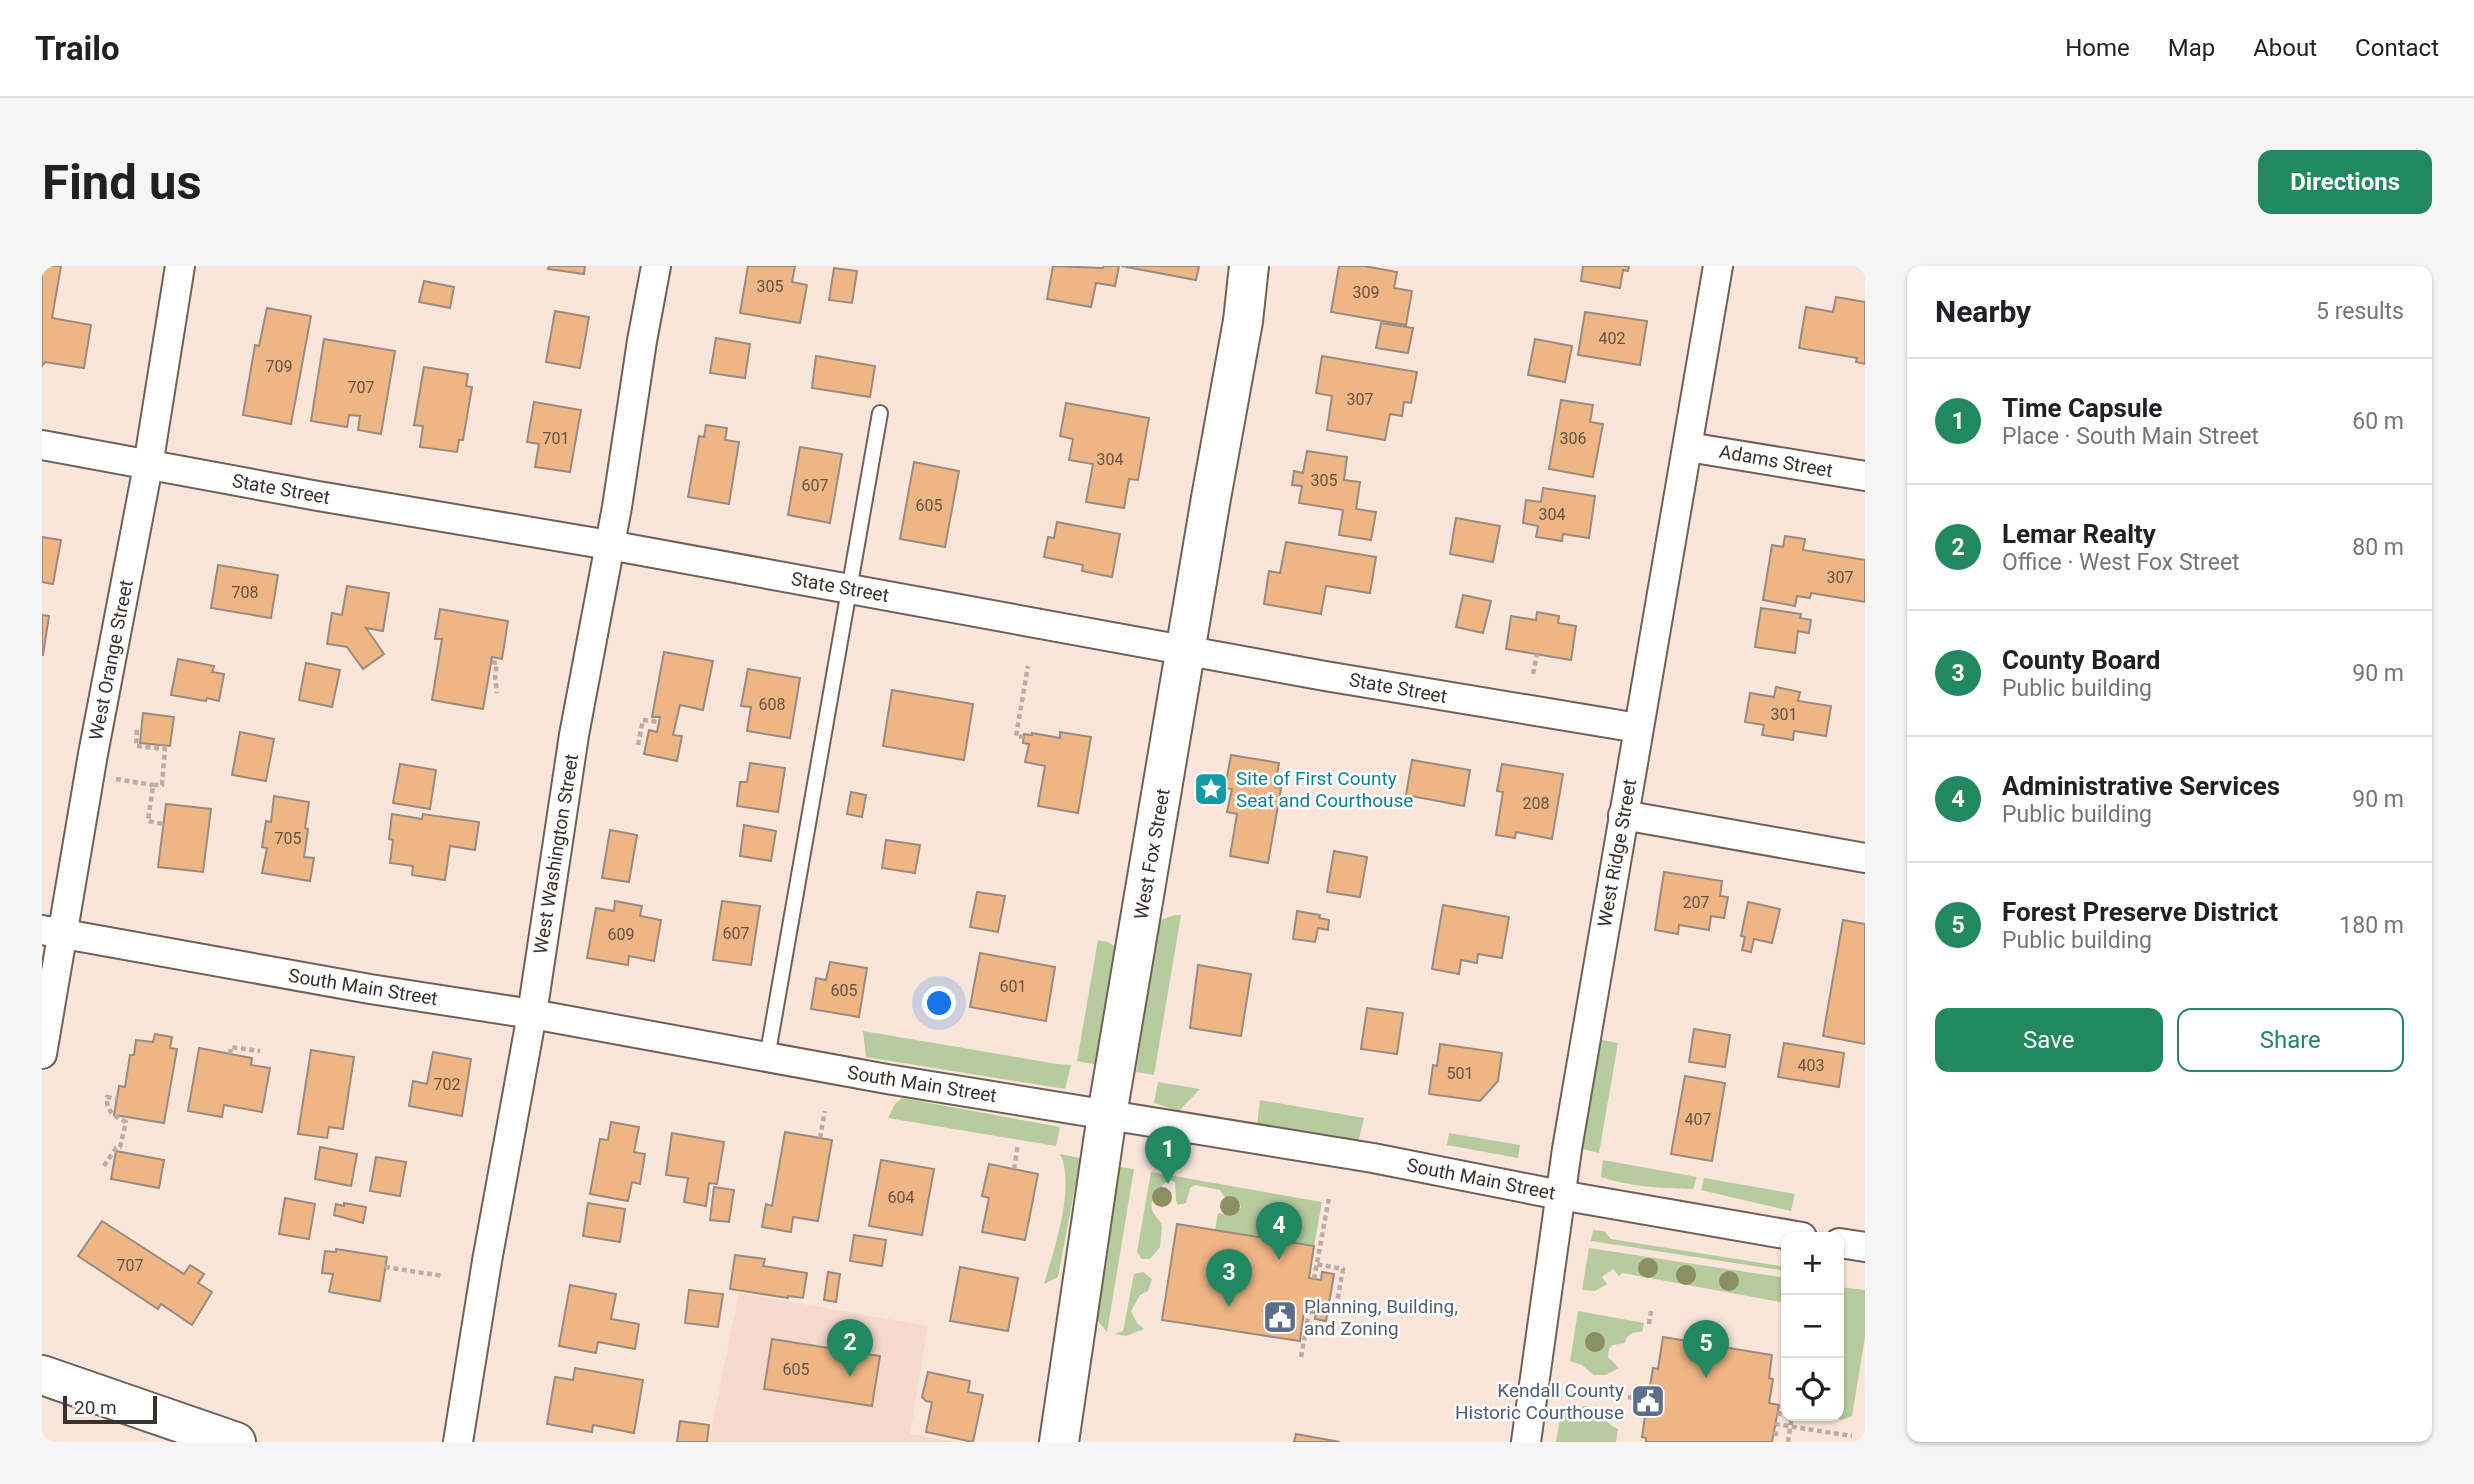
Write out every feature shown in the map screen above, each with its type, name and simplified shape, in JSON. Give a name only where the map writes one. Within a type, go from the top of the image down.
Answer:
[{"type":"main road","name":"West Fox Street","points":[[1059,1442],[1107,1115],[1243,321],[1249,266]]},
{"type":"main road","points":[[42,1375],[236,1442]]},
{"type":"street","name":"West Orange Street","points":[[42,1054],[51,932],[148,466],[180,266]]},
{"type":"street","name":"West Washington Street","points":[[458,1442],[531,1014],[574,735],[656,266]]},
{"type":"street","name":"West Ridge Street","points":[[1526,1442],[1560,1195],[1718,266]]},
{"type":"street","name":"State Street","points":[[42,445],[1187,649],[1325,676],[1638,728]]},
{"type":"street","name":"Adams Street","points":[[1688,447],[1865,477]]},
{"type":"street","points":[[1623,815],[1865,858]]},
{"type":"street","name":"South Main Street","points":[[51,932],[370,989],[531,1014],[767,1058],[1373,1158],[1560,1195],[1781,1233]]},
{"type":"street","points":[[1844,1244],[1865,1247]]},
{"type":"lane","points":[[767,1058],[880,413]]},
{"type":"path","points":[[1533,674],[1537,654]]},
{"type":"path","points":[[492,662],[497,663],[497,693]]},
{"type":"path","points":[[1024,737],[1016,736],[1028,666]]},
{"type":"path","points":[[638,745],[643,720],[659,722]]},
{"type":"path","points":[[137,730],[136,746],[165,749],[162,785],[153,785],[148,821],[163,824]]},
{"type":"path","points":[[230,1054],[231,1047],[260,1051]]},
{"type":"path","points":[[104,1166],[116,1148],[120,1147],[126,1122],[114,1116],[106,1107],[107,1097],[117,1099]]},
{"type":"path","points":[[820,1139],[825,1111]]},
{"type":"path","points":[[1014,1169],[1018,1144]]},
{"type":"path","points":[[1314,1279],[1329,1198]]},
{"type":"path","points":[[1306,1326],[1332,1331],[1341,1281],[1343,1269],[1317,1264]]},
{"type":"path","points":[[385,1267],[443,1276]]},
{"type":"path","points":[[1649,1324],[1651,1311]]},
{"type":"path","points":[[1301,1357],[1309,1312]]},
{"type":"path","points":[[1645,1394],[1646,1385]]},
{"type":"path","points":[[1628,1397],[1645,1403],[1641,1412]]},
{"type":"path","points":[[1779,1416],[1780,1408]]},
{"type":"path","points":[[1788,1442],[1792,1421]]},
{"type":"path","points":[[1775,1436],[1776,1426],[1791,1425],[1852,1436]]},
{"type":"shaded area","points":[[739,1293],[928,1326],[910,1434],[958,1442],[709,1442]]},
{"type":"green space","points":[[1175,915],[1181,915],[1154,1075],[1136,1072],[1158,924]]},
{"type":"green space","points":[[1098,940],[1117,948],[1097,1065],[1077,1061]]},
{"type":"green space","points":[[863,1031],[1071,1065],[1065,1089],[866,1057]]},
{"type":"green space","points":[[1597,1039],[1618,1043],[1599,1153],[1579,1148]]},
{"type":"green space","points":[[1158,1082],[1200,1089],[1179,1111],[1154,1103]]},
{"type":"green space","points":[[902,1098],[1060,1127],[1056,1146],[888,1118],[895,1104]]},
{"type":"green space","points":[[1260,1100],[1364,1118],[1358,1143],[1257,1125]]},
{"type":"green space","points":[[1449,1133],[1520,1145],[1518,1158],[1447,1145]]},
{"type":"green space","points":[[1060,1154],[1080,1158],[1080,1161],[1058,1277],[1044,1284],[1065,1200],[1066,1183]]},
{"type":"green space","points":[[1603,1160],[1697,1177],[1693,1189],[1623,1183],[1601,1177]]},
{"type":"green space","points":[[1119,1167],[1134,1169],[1107,1332],[1097,1320]]},
{"type":"green space","points":[[1151,1172],[1322,1202],[1314,1246],[1215,1230],[1218,1213],[1233,1216],[1241,1207],[1239,1201],[1227,1199],[1220,1190],[1195,1185],[1190,1188],[1186,1203],[1178,1205],[1175,1182],[1170,1180],[1156,1192],[1152,1201],[1153,1212],[1162,1226],[1160,1247],[1150,1259],[1142,1259],[1137,1252]]},
{"type":"green space","points":[[1704,1178],[1795,1194],[1791,1211],[1701,1190]]},
{"type":"green space","points":[[1593,1230],[1604,1231],[1611,1239],[1781,1266],[1781,1270],[1591,1241]]},
{"type":"green space","points":[[1589,1248],[1781,1277],[1781,1302],[1623,1273],[1619,1276],[1613,1269],[1602,1277],[1607,1284],[1595,1291],[1582,1290]]},
{"type":"green space","points":[[1143,1272],[1152,1279],[1148,1291],[1140,1295],[1131,1311],[1137,1323],[1144,1329],[1126,1336],[1114,1334],[1123,1331],[1134,1274]]},
{"type":"green space","points":[[1844,1288],[1865,1290],[1865,1337],[1852,1416],[1844,1419]]},
{"type":"green space","points":[[1578,1311],[1644,1323],[1642,1332],[1631,1334],[1625,1343],[1613,1345],[1609,1349],[1608,1357],[1619,1368],[1606,1375],[1594,1375],[1582,1365],[1570,1361]]},
{"type":"green space","points":[[1584,1406],[1594,1409],[1618,1429],[1616,1442],[1556,1442],[1562,1408]]},
{"type":"building","points":[[42,266],[61,266],[52,318],[91,325],[84,368],[45,362],[42,366]]},
{"type":"building","points":[[549,266],[585,266],[584,274],[548,269]]},
{"type":"building","points":[[748,266],[795,266],[792,282],[807,285],[800,323],[740,313]]},
{"type":"building","points":[[1053,266],[1119,266],[1115,286],[1096,283],[1091,307],[1047,299]]},
{"type":"building","points":[[1121,266],[1199,266],[1196,280]]},
{"type":"building","points":[[1339,266],[1364,266],[1397,272],[1394,288],[1412,291],[1406,325],[1331,312]]},
{"type":"building","points":[[1583,266],[1629,266],[1628,271],[1623,270],[1620,288],[1581,281]]},
{"type":"building","points":[[834,268],[857,271],[852,303],[829,300]]},
{"type":"building","points":[[424,281],[454,287],[450,308],[419,302]]},
{"type":"building","points":[[1836,297],[1865,302],[1865,364],[1856,362],[1857,358],[1799,348],[1806,307],[1833,312]]},
{"type":"building","points":[[267,308],[311,316],[291,424],[243,415],[255,345],[259,346]]},
{"type":"building","points":[[555,311],[589,317],[580,368],[546,362]]},
{"type":"building","points":[[1585,312],[1647,321],[1640,365],[1578,355]]},
{"type":"building","points":[[1381,323],[1413,328],[1408,353],[1376,348]]},
{"type":"building","points":[[716,338],[750,344],[745,378],[710,373]]},
{"type":"building","points":[[324,339],[395,351],[381,434],[358,430],[360,416],[349,415],[347,427],[311,421]]},
{"type":"building","points":[[1535,339],[1572,346],[1565,382],[1528,375]]},
{"type":"building","points":[[816,356],[875,366],[870,397],[812,388]]},
{"type":"building","points":[[1322,356],[1417,372],[1411,403],[1404,402],[1402,416],[1390,414],[1385,440],[1327,430],[1332,396],[1316,393]]},
{"type":"building","points":[[424,367],[468,374],[466,386],[472,387],[463,440],[459,440],[457,452],[420,447],[423,426],[414,425]]},
{"type":"building","points":[[1561,400],[1593,405],[1590,422],[1603,424],[1593,477],[1549,469]]},
{"type":"building","points":[[534,402],[581,410],[570,472],[535,467],[539,444],[527,442]]},
{"type":"building","points":[[1066,403],[1149,418],[1138,480],[1129,479],[1124,508],[1086,502],[1093,464],[1069,460],[1073,439],[1060,436]]},
{"type":"building","points":[[706,425],[727,428],[725,440],[739,442],[729,504],[688,497],[699,436],[704,437]]},
{"type":"building","points":[[800,447],[842,454],[830,523],[788,515]]},
{"type":"building","points":[[1307,451],[1347,457],[1344,480],[1360,482],[1356,509],[1376,512],[1371,540],[1339,535],[1343,510],[1299,503],[1302,486],[1292,485],[1294,471],[1303,473]]},
{"type":"building","points":[[914,462],[959,471],[945,547],[900,539]]},
{"type":"building","points":[[1543,488],[1595,496],[1589,538],[1563,534],[1562,541],[1536,537],[1538,526],[1523,523],[1526,500],[1541,502]]},
{"type":"building","points":[[1456,518],[1500,526],[1493,562],[1450,554]]},
{"type":"building","points":[[1057,522],[1120,534],[1112,577],[1082,571],[1083,565],[1044,557],[1048,537],[1054,538]]},
{"type":"building","points":[[1785,536],[1805,539],[1803,550],[1865,560],[1865,602],[1811,593],[1810,598],[1797,596],[1795,606],[1763,600],[1772,545],[1783,547]]},
{"type":"building","points":[[42,537],[61,540],[53,584],[42,582]]},
{"type":"building","points":[[1286,542],[1376,557],[1370,593],[1326,586],[1321,614],[1264,604],[1269,571],[1280,573]]},
{"type":"building","points":[[218,565],[278,575],[271,618],[211,608]]},
{"type":"building","points":[[347,586],[389,593],[383,631],[366,628],[384,654],[363,669],[347,647],[327,644],[332,613],[342,615]]},
{"type":"building","points":[[1463,595],[1491,601],[1483,633],[1456,627]]},
{"type":"building","points":[[1761,608],[1801,614],[1800,618],[1811,620],[1809,633],[1798,631],[1795,653],[1755,647]]},
{"type":"building","points":[[440,609],[508,621],[502,659],[492,657],[483,709],[432,700],[442,639],[435,639]]},
{"type":"building","points":[[1537,612],[1559,616],[1558,623],[1576,626],[1571,660],[1506,649],[1511,616],[1536,620]]},
{"type":"building","points":[[42,615],[49,616],[43,655],[42,655]]},
{"type":"building","points":[[664,652],[713,661],[703,710],[680,705],[673,735],[682,736],[677,761],[644,754],[649,730],[657,732],[660,717],[652,717]]},
{"type":"building","points":[[178,659],[214,666],[212,672],[224,674],[219,701],[171,695]]},
{"type":"building","points":[[306,663],[340,670],[332,707],[299,700]]},
{"type":"building","points":[[748,669],[800,678],[790,738],[747,731],[751,707],[741,706]]},
{"type":"building","points":[[1776,687],[1800,692],[1798,701],[1831,706],[1826,736],[1794,731],[1793,740],[1762,735],[1764,725],[1745,722],[1750,693],[1774,697]]},
{"type":"building","points":[[892,690],[973,704],[964,760],[883,746]]},
{"type":"building","points":[[143,713],[174,717],[170,746],[140,743]]},
{"type":"building","points":[[240,732],[274,739],[266,781],[232,775]]},
{"type":"building","points":[[1060,732],[1091,737],[1078,813],[1038,806],[1045,766],[1025,762],[1029,744],[1023,743],[1024,734],[1060,738]]},
{"type":"building","points":[[1231,755],[1279,763],[1275,787],[1281,788],[1268,863],[1230,856],[1237,814],[1227,812],[1232,789],[1225,788]]},
{"type":"building","points":[[1412,760],[1470,770],[1464,806],[1406,795]]},
{"type":"building","points":[[750,763],[785,768],[778,812],[737,806],[740,782],[747,782]]},
{"type":"building","points":[[400,764],[436,770],[430,809],[393,803]]},
{"type":"building","points":[[1502,764],[1563,774],[1552,839],[1516,832],[1515,838],[1496,835],[1503,792],[1497,791]]},
{"type":"building","points":[[851,792],[866,795],[862,817],[847,814]]},
{"type":"building","points":[[274,796],[309,802],[304,857],[314,858],[310,881],[262,873],[267,848],[262,847],[266,821],[271,822]]},
{"type":"building","points":[[166,804],[211,809],[203,872],[158,867]]},
{"type":"building","points":[[392,814],[422,819],[423,814],[479,822],[475,850],[450,846],[445,880],[412,875],[413,866],[390,863]]},
{"type":"building","points":[[744,825],[776,831],[771,861],[740,856]]},
{"type":"building","points":[[610,830],[637,835],[629,882],[602,878]]},
{"type":"building","points":[[886,840],[920,845],[915,873],[882,868]]},
{"type":"building","points":[[1334,851],[1367,857],[1360,897],[1327,892]]},
{"type":"building","points":[[1664,872],[1722,881],[1720,896],[1728,897],[1724,918],[1711,916],[1709,930],[1679,925],[1678,934],[1655,930]]},
{"type":"building","points":[[977,892],[1005,896],[998,932],[970,927]]},
{"type":"building","points":[[615,901],[642,906],[640,916],[661,920],[654,961],[629,956],[628,965],[587,958],[596,908],[614,911]]},
{"type":"building","points":[[722,901],[760,906],[751,965],[713,960]]},
{"type":"building","points":[[1748,902],[1780,909],[1772,943],[1754,939],[1751,952],[1742,950],[1745,937],[1741,936]]},
{"type":"building","points":[[1443,905],[1509,917],[1502,958],[1478,954],[1477,963],[1461,960],[1459,974],[1432,969]]},
{"type":"building","points":[[1297,911],[1320,915],[1319,918],[1329,920],[1328,930],[1318,928],[1315,942],[1293,939]]},
{"type":"building","points":[[1843,920],[1865,924],[1865,1044],[1823,1036]]},
{"type":"building","points":[[980,953],[1055,967],[1046,1021],[970,1007]]},
{"type":"building","points":[[830,962],[867,968],[859,1017],[811,1009],[816,978],[826,980]]},
{"type":"building","points":[[1198,965],[1251,974],[1241,1036],[1190,1028]]},
{"type":"building","points":[[1367,1008],[1403,1013],[1397,1054],[1361,1049]]},
{"type":"building","points":[[1694,1029],[1730,1035],[1725,1067],[1689,1062]]},
{"type":"building","points":[[155,1034],[172,1037],[170,1048],[177,1049],[164,1123],[114,1115],[119,1086],[125,1087],[130,1055],[134,1055],[136,1040],[153,1042]]},
{"type":"building","points":[[1784,1043],[1844,1053],[1839,1087],[1778,1077]]},
{"type":"building","points":[[1440,1044],[1502,1053],[1498,1081],[1480,1101],[1429,1094],[1433,1065],[1437,1066]]},
{"type":"building","points":[[199,1048],[252,1058],[251,1065],[270,1068],[262,1112],[224,1105],[222,1117],[188,1111]]},
{"type":"building","points":[[311,1050],[354,1057],[343,1129],[329,1127],[327,1138],[298,1134]]},
{"type":"building","points":[[433,1052],[471,1059],[462,1116],[409,1106],[413,1081],[427,1084]]},
{"type":"building","points":[[1685,1076],[1725,1083],[1712,1161],[1671,1154]]},
{"type":"building","points":[[611,1122],[639,1127],[634,1152],[645,1154],[640,1184],[632,1182],[628,1201],[590,1194],[600,1139],[608,1140]]},
{"type":"building","points":[[785,1132],[832,1140],[818,1221],[793,1217],[791,1232],[762,1227],[766,1204],[772,1206]]},
{"type":"building","points":[[672,1133],[724,1142],[717,1184],[709,1183],[706,1206],[684,1202],[688,1178],[666,1175]]},
{"type":"building","points":[[320,1147],[357,1154],[351,1186],[315,1179]]},
{"type":"building","points":[[116,1151],[164,1160],[159,1188],[111,1179]]},
{"type":"building","points":[[376,1157],[406,1162],[400,1196],[370,1191]]},
{"type":"building","points":[[881,1160],[934,1169],[922,1235],[869,1226]]},
{"type":"building","points":[[989,1164],[1038,1174],[1025,1240],[982,1232],[989,1198],[982,1196]]},
{"type":"building","points":[[714,1187],[734,1190],[729,1222],[710,1220]]},
{"type":"building","points":[[285,1198],[315,1204],[309,1239],[279,1234]]},
{"type":"building","points":[[344,1203],[366,1207],[363,1223],[334,1215],[336,1204],[344,1206]]},
{"type":"building","points":[[588,1203],[625,1209],[620,1242],[583,1236]]},
{"type":"building","points":[[102,1221],[184,1274],[190,1265],[204,1274],[198,1283],[212,1292],[192,1325],[161,1304],[158,1309],[78,1256]]},
{"type":"building","points":[[1177,1224],[1314,1246],[1309,1278],[1321,1280],[1322,1272],[1334,1274],[1326,1321],[1315,1319],[1316,1313],[1304,1311],[1300,1341],[1162,1320]]},
{"type":"building","points":[[854,1235],[886,1240],[882,1266],[850,1261]]},
{"type":"building","points":[[336,1249],[387,1257],[380,1301],[329,1292],[333,1274],[322,1273],[325,1251],[336,1252]]},
{"type":"building","points":[[735,1255],[765,1259],[763,1266],[807,1273],[803,1298],[730,1289]]},
{"type":"building","points":[[960,1267],[1018,1278],[1008,1331],[950,1321]]},
{"type":"building","points":[[828,1272],[840,1274],[836,1302],[824,1300]]},
{"type":"building","points":[[570,1285],[616,1294],[611,1319],[639,1324],[635,1349],[598,1342],[596,1353],[559,1346]]},
{"type":"building","points":[[689,1290],[723,1294],[718,1327],[685,1323]]},
{"type":"building","points":[[1663,1337],[1772,1355],[1769,1378],[1773,1379],[1769,1403],[1779,1405],[1772,1442],[1646,1442],[1646,1438],[1642,1437],[1646,1409],[1653,1368],[1658,1369]]},
{"type":"building","points":[[772,1339],[880,1356],[872,1406],[764,1389]]},
{"type":"building","points":[[575,1368],[643,1380],[634,1433],[593,1425],[592,1432],[547,1424],[555,1377],[573,1380]]},
{"type":"building","points":[[928,1372],[970,1381],[968,1392],[983,1395],[973,1442],[926,1432],[932,1402],[922,1397]]},
{"type":"building","points":[[680,1421],[709,1425],[707,1442],[677,1442]]},
{"type":"building","points":[[1296,1434],[1340,1442],[1294,1442]]},
{"type":"place","name":"Site of First County Seat and Courthouse","points":[[1211,789]]},
{"type":"place","name":"Time Capsule","points":[[1168,1184]]},
{"type":"place","name":"Administrative Services","points":[[1279,1260]]},
{"type":"place","name":"County Board","points":[[1229,1307]]},
{"type":"place","name":"Planning, Building, and Zoning","points":[[1280,1317]]},
{"type":"place","name":"Lemar Realty","points":[[850,1377]]},
{"type":"place","name":"Forest Preserve District","points":[[1706,1378]]},
{"type":"place","name":"Kendall County Historic Courthouse","points":[[1648,1401]]}]
